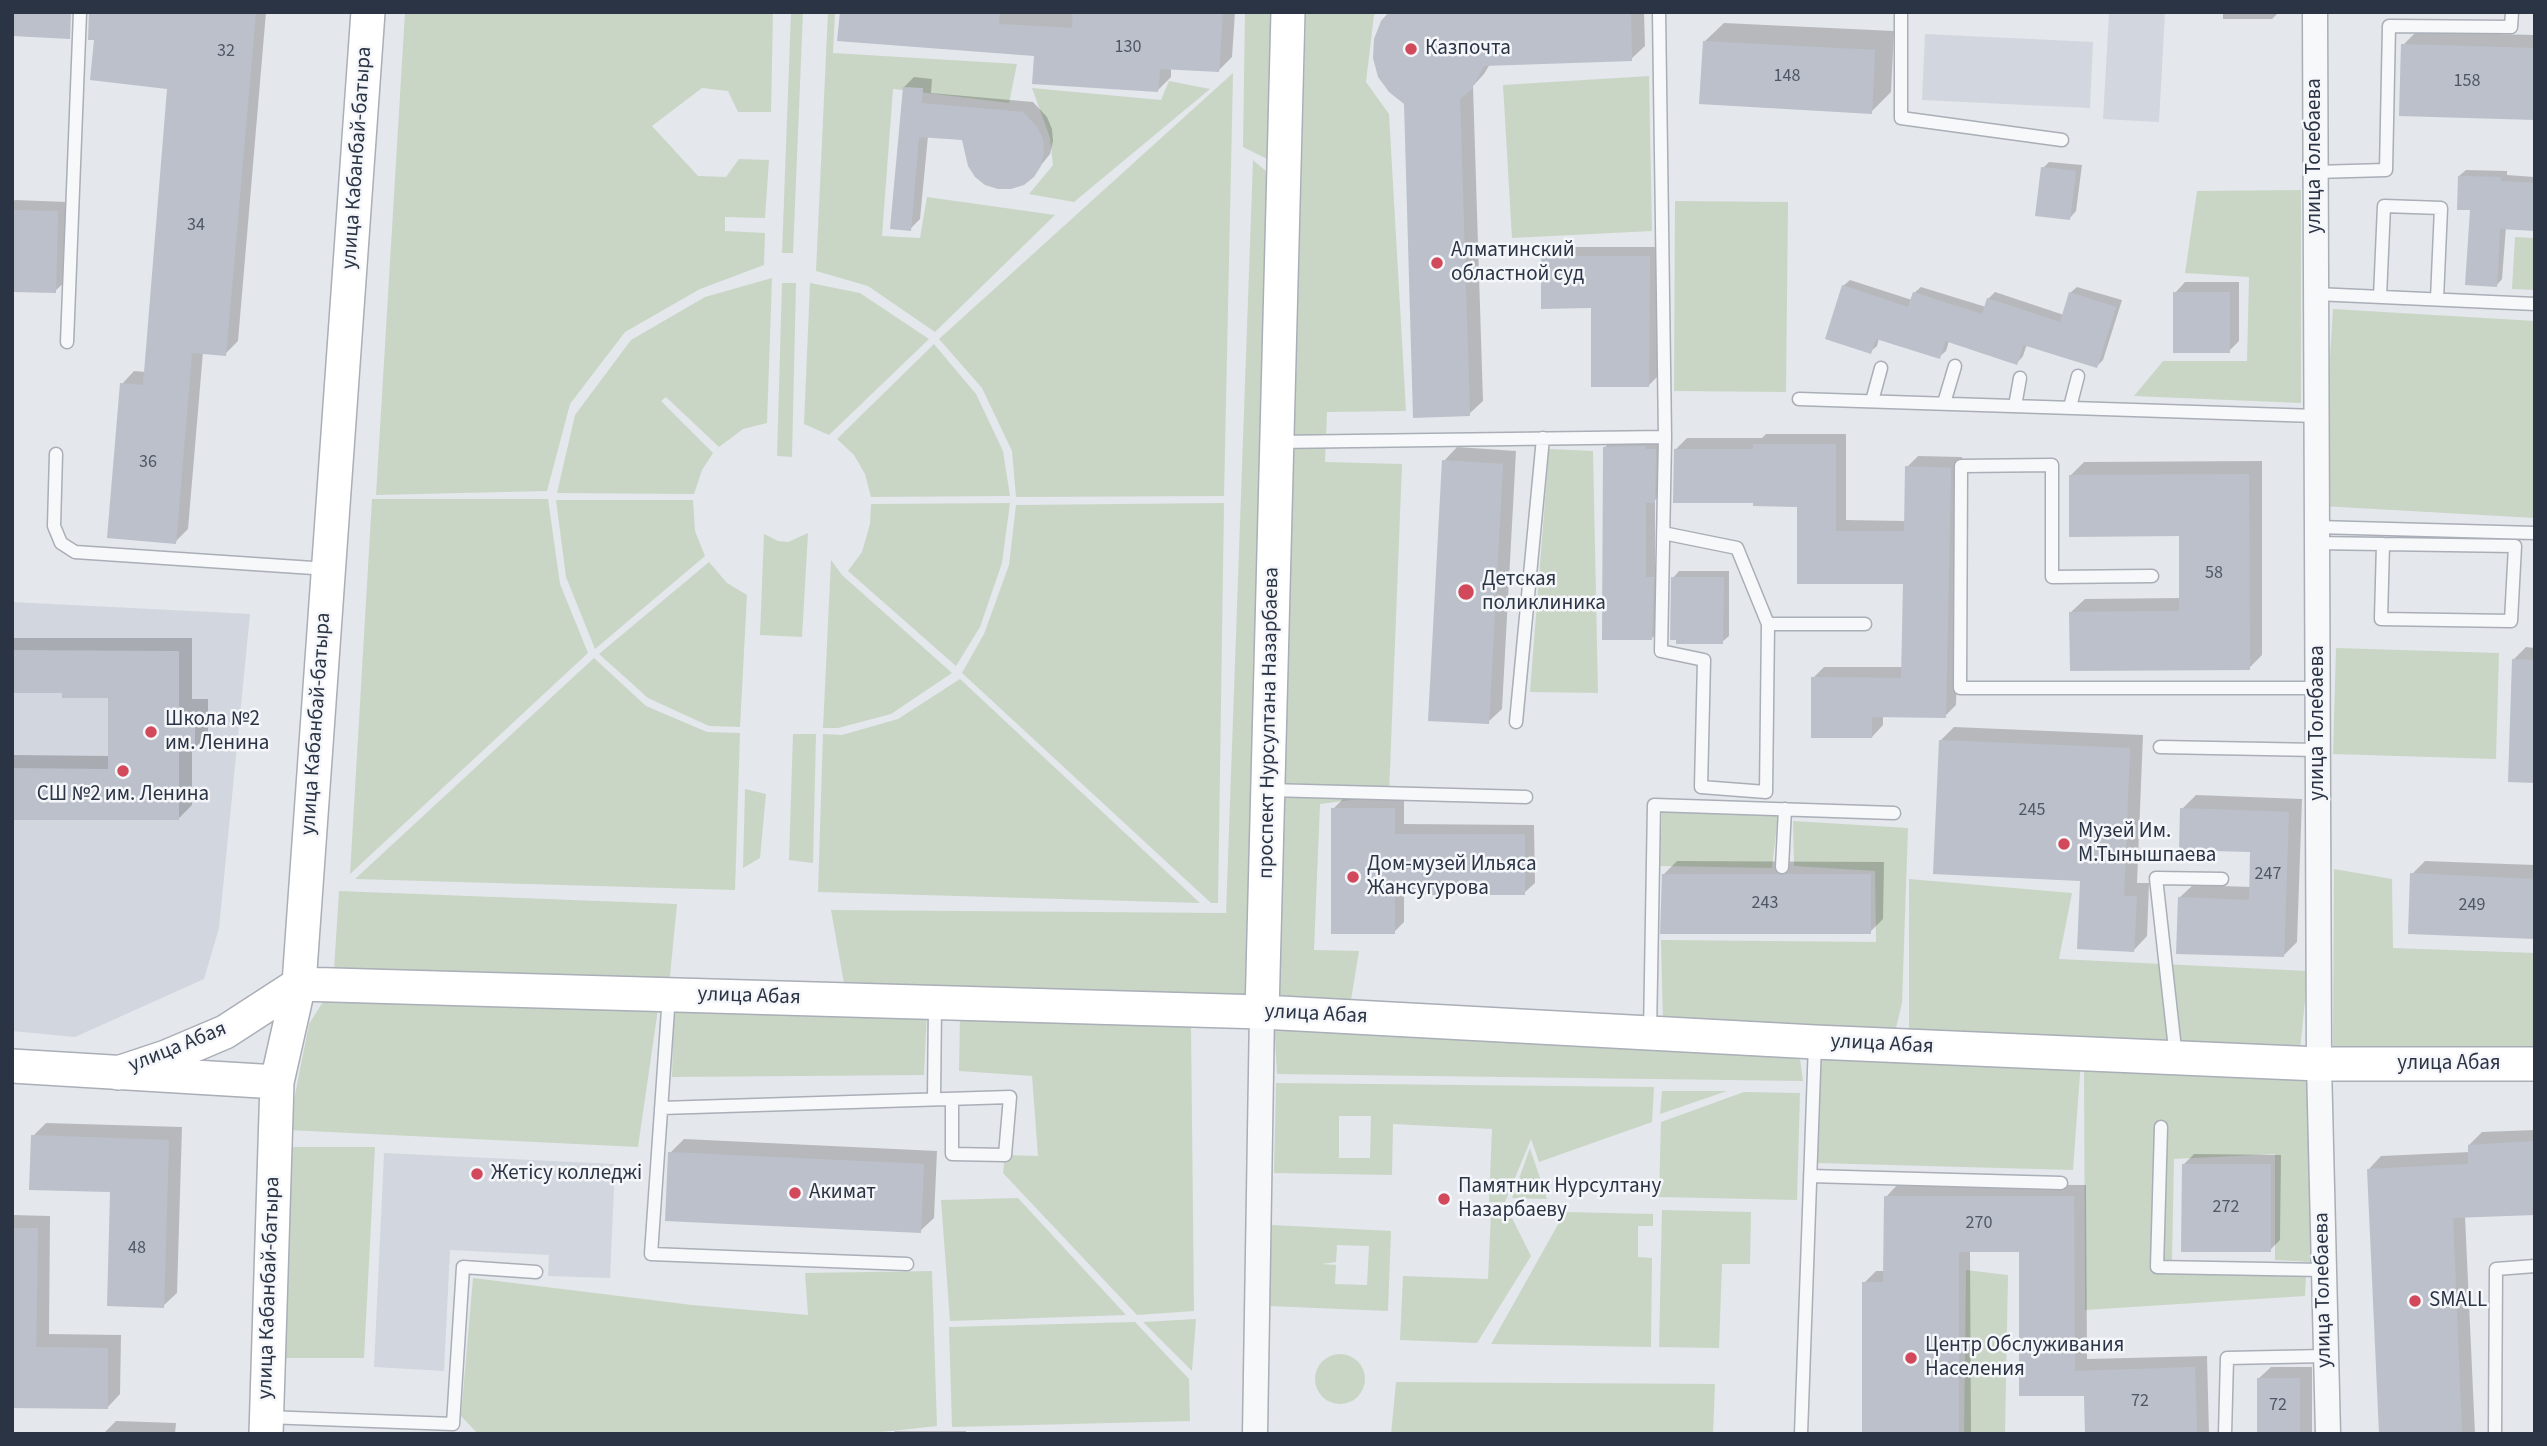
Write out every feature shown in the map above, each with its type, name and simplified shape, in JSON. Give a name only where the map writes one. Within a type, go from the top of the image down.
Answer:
[{"type":"main road","name":"улица Кабанбай-батыра","points":[[266,1426],[276,1082],[299,984],[368,12]]},
{"type":"main road","name":"проспект Нурсултана Назарбаева","points":[[1262,1012],[1288,12]]},
{"type":"main road","name":"улица Абая","points":[[118,1073],[166,1057],[225,1032],[299,984],[1262,1012],[1815,1042],[2319,1064],[2535,1065]]},
{"type":"main road","name":"улица Абая","points":[[12,1066],[276,1082]]},
{"type":"street","name":"улица Толебаева","points":[[2315,12],[2319,1064],[2328,1434]]},
{"type":"street","name":"проспект Нурсултана Назарбаева","points":[[1255,1434],[1262,1012]]},
{"type":"lane","points":[[67,342],[80,12]]},
{"type":"lane","points":[[1659,12],[1665,437],[1661,651],[1704,660],[1701,787],[1766,792],[1768,624],[1737,548],[1664,533]]},
{"type":"lane","points":[[1901,12],[1901,118],[2062,140]]},
{"type":"lane","points":[[2315,172],[2386,170],[2389,26],[2511,27],[2512,12]]},
{"type":"lane","points":[[2380,297],[2384,206],[2441,208],[2437,299]]},
{"type":"lane","points":[[2316,294],[2535,304]]},
{"type":"lane","points":[[1944,403],[1955,366]]},
{"type":"lane","points":[[1872,401],[1881,369]]},
{"type":"lane","points":[[2070,407],[2078,376]]},
{"type":"lane","points":[[2015,406],[2020,378]]},
{"type":"lane","points":[[1799,399],[2316,416]]},
{"type":"lane","points":[[1277,442],[1665,437]]},
{"type":"lane","points":[[1516,722],[1543,438]]},
{"type":"lane","points":[[56,454],[54,526],[61,543],[75,552],[328,569]]},
{"type":"lane","points":[[2152,576],[2052,578],[2052,466],[1961,466],[1960,688],[2318,688]]},
{"type":"lane","points":[[2315,537],[2535,533]]},
{"type":"lane","points":[[2315,537],[2384,544],[2515,547],[2511,621],[2381,619],[2384,544]]},
{"type":"lane","points":[[1768,624],[1865,624]]},
{"type":"lane","points":[[2160,747],[2318,750]]},
{"type":"lane","points":[[1268,790],[1526,797]]},
{"type":"lane","points":[[1650,1033],[1654,804],[1894,813]]},
{"type":"lane","points":[[1782,867],[1785,809]]},
{"type":"lane","points":[[2176,1058],[2157,877],[2222,879]]},
{"type":"lane","points":[[669,994],[651,1254],[907,1264]]},
{"type":"lane","points":[[934,1099],[935,1002]]},
{"type":"lane","points":[[1801,1434],[1815,1042]]},
{"type":"lane","points":[[661,1108],[1010,1097],[1004,1155],[952,1154],[952,1099]]},
{"type":"lane","points":[[2161,1127],[2157,1266],[2323,1270]]},
{"type":"lane","points":[[1810,1176],[2062,1183]]},
{"type":"lane","points":[[2495,1434],[2496,1269],[2535,1266]]},
{"type":"lane","points":[[266,1426],[457,1429],[463,1267],[536,1272]]},
{"type":"lane","points":[[2225,1434],[2227,1358],[2326,1356]]},
{"type":"shaded area","points":[[2085,12],[2165,12],[2159,122],[2103,119],[2109,14]]},
{"type":"shaded area","points":[[1925,34],[2093,42],[2090,108],[1922,100]]},
{"type":"shaded area","name":"СШ №2 им. Ленина","points":[[12,602],[250,614],[219,928],[204,979],[75,1037],[12,1031]]},
{"type":"shaded area","points":[[384,1153],[615,1164],[610,1278],[548,1276],[549,1255],[450,1250],[444,1371],[374,1367]]},
{"type":"green space","points":[[405,12],[773,12],[771,112],[738,112],[728,91],[702,88],[652,126],[698,176],[726,177],[739,159],[769,160],[765,218],[725,217],[725,231],[765,233],[764,265],[700,289],[625,332],[570,404],[547,491],[376,495]]},
{"type":"green space","points":[[791,12],[803,12],[793,253],[782,253]]},
{"type":"green space","points":[[828,12],[835,12],[833,53],[1017,64],[1009,103],[893,89],[882,236],[920,238],[927,197],[1055,215],[935,332],[868,286],[816,271]]},
{"type":"green space","points":[[1245,12],[1279,12],[1275,163],[1243,147]]},
{"type":"green space","points":[[1306,12],[1378,12],[1374,15],[1366,82],[1389,114],[1406,411],[1327,412],[1325,462],[1402,464],[1389,795],[1320,804],[1314,950],[1359,951],[1350,1006],[1279,999]]},
{"type":"green space","points":[[1233,73],[1224,496],[1016,497],[1012,451],[982,388],[939,339]]},
{"type":"green space","points":[[1649,76],[1652,231],[1512,238],[1503,85]]},
{"type":"green space","points":[[1169,81],[1210,89],[1074,202],[1029,194],[1053,165],[1050,138],[1032,88],[1161,100]]},
{"type":"green space","points":[[1253,160],[1274,178],[1247,1001],[845,989],[831,910],[1226,913]]},
{"type":"green space","points":[[2301,190],[2301,403],[2134,396],[2163,361],[2247,361],[2249,277],[2185,273],[2197,191]]},
{"type":"green space","points":[[1675,201],[1788,202],[1786,392],[1674,391]]},
{"type":"green space","points":[[2515,237],[2535,238],[2535,290],[2512,289]]},
{"type":"green space","points":[[772,278],[767,423],[743,429],[719,447],[666,397],[661,401],[713,453],[702,470],[694,494],[557,493],[575,415],[631,340],[705,297]]},
{"type":"green space","points":[[782,283],[796,283],[792,457],[777,456]]},
{"type":"green space","points":[[810,283],[860,293],[929,339],[829,435],[804,424]]},
{"type":"green space","points":[[2333,309],[2535,321],[2535,518],[2321,506]]},
{"type":"green space","points":[[934,344],[976,394],[1003,451],[1010,496],[871,497],[865,474],[854,455],[837,439]]},
{"type":"green space","points":[[1549,449],[1593,451],[1598,693],[1530,692]]},
{"type":"green space","points":[[372,499],[548,499],[560,584],[588,653],[350,874]]},
{"type":"green space","points":[[556,500],[693,500],[695,531],[705,556],[595,649],[566,577]]},
{"type":"green space","points":[[1010,503],[1002,563],[980,627],[956,666],[848,571],[862,552],[870,524],[871,504]]},
{"type":"green space","points":[[1224,503],[1218,903],[1211,903],[962,673],[984,634],[1009,565],[1016,505]]},
{"type":"green space","points":[[808,533],[802,637],[760,635],[764,534],[778,541],[788,542]]},
{"type":"green space","points":[[831,560],[842,575],[952,673],[891,714],[838,728],[823,728]]},
{"type":"green space","points":[[709,562],[727,583],[747,595],[740,727],[709,726],[648,698],[599,654]]},
{"type":"green space","points":[[2336,648],[2499,653],[2496,759],[2333,754]]},
{"type":"green space","points":[[594,658],[646,706],[707,732],[740,733],[735,890],[355,879]]},
{"type":"green space","points":[[960,679],[1200,903],[818,892],[823,734],[842,735],[898,719]]},
{"type":"green space","points":[[793,734],[816,734],[813,863],[789,860]]},
{"type":"green space","points":[[745,789],[766,794],[760,858],[743,868]]},
{"type":"green space","points":[[1662,811],[1778,816],[1772,868],[1660,866]]},
{"type":"green space","points":[[1793,821],[1908,828],[1902,1003],[1894,1036],[1663,1024],[1661,940],[1876,942],[1875,871],[1794,866]]},
{"type":"green space","points":[[2334,869],[2392,879],[2393,948],[2535,953],[2535,1052],[2333,1051]]},
{"type":"green space","points":[[1909,879],[2072,893],[2059,959],[2308,971],[2300,1050],[1909,1033]]},
{"type":"green space","points":[[339,891],[677,904],[669,986],[334,970]]},
{"type":"green space","points":[[326,997],[658,1009],[638,1147],[288,1130],[309,1024]]},
{"type":"green space","points":[[674,1003],[927,1011],[924,1075],[672,1077]]},
{"type":"green space","points":[[960,1016],[1191,1027],[1194,1311],[1137,1315],[1003,1173],[1005,1155],[1038,1156],[1032,1076],[959,1071]]},
{"type":"green space","points":[[1274,1021],[1799,1051],[1803,1081],[1277,1074]]},
{"type":"green space","points":[[1819,1050],[2081,1060],[2073,1170],[1817,1163]]},
{"type":"green space","points":[[2084,1062],[2310,1070],[2312,1262],[2275,1260],[2275,1154],[2174,1159],[2172,1260],[2306,1275],[2305,1296],[2085,1310]]},
{"type":"green space","points":[[1276,1083],[1654,1087],[1652,1122],[1539,1162],[1531,1139],[1505,1202],[1489,1202],[1492,1129],[1393,1124],[1392,1175],[1274,1173]],"holes":[[[1339,1116],[1371,1116],[1370,1158],[1339,1158]]]},
{"type":"green space","points":[[1662,1091],[1727,1091],[1660,1114]]},
{"type":"green space","points":[[1744,1092],[1800,1093],[1797,1200],[1659,1197],[1661,1122]]},
{"type":"green space","points":[[287,1147],[375,1147],[364,1358],[283,1358]]},
{"type":"green space","points":[[1530,1148],[1547,1199],[1512,1198]]},
{"type":"green space","points":[[1018,1198],[1126,1315],[950,1321],[941,1200]]},
{"type":"green space","points":[[1662,1210],[1751,1212],[1750,1264],[1722,1264],[1719,1348],[1659,1347]]},
{"type":"green space","points":[[1565,1212],[1653,1214],[1653,1226],[1638,1226],[1638,1257],[1652,1258],[1651,1347],[1491,1344]]},
{"type":"green space","points":[[1491,1213],[1510,1214],[1531,1256],[1477,1343],[1400,1340],[1403,1276],[1488,1279]]},
{"type":"green space","points":[[1272,1225],[1391,1231],[1388,1311],[1269,1306]],"holes":[[[1337,1245],[1369,1246],[1367,1285],[1335,1284],[1336,1265],[1322,1264],[1336,1262]]]},
{"type":"green space","points":[[1966,1270],[2008,1275],[2005,1434],[1964,1434]]},
{"type":"green space","points":[[932,1271],[937,1426],[865,1434],[478,1434],[461,1416],[473,1278],[692,1305],[808,1315],[805,1273]]},
{"type":"green space","points":[[1196,1319],[1192,1371],[1143,1322]]},
{"type":"green space","points":[[1135,1322],[1189,1379],[1190,1421],[952,1427],[949,1327]]},
{"type":"green space","points":[[1340,1354],[1357,1362],[1365,1379],[1357,1396],[1340,1404],[1323,1396],[1315,1379],[1323,1362]]},
{"type":"green space","points":[[1396,1382],[1715,1384],[1713,1434],[1391,1434]]},
{"type":"building","points":[[12,12],[71,12],[70,39],[12,36]]},
{"type":"building","points":[[89,12],[256,12],[226,356],[192,353],[176,544],[107,538],[120,383],[143,385],[167,89],[90,80],[94,40],[88,40]]},
{"type":"building","points":[[840,12],[1000,12],[999,24],[1072,28],[1073,12],[1223,12],[1219,72],[1160,69],[1158,92],[1032,84],[1034,56],[837,41]]},
{"type":"building","points":[[1389,12],[1631,12],[1632,61],[1484,66],[1471,90],[1460,99],[1470,416],[1413,418],[1404,104],[1389,92],[1378,77],[1373,58],[1374,39],[1381,21]]},
{"type":"building","points":[[1703,41],[1875,50],[1872,114],[1699,104]]},
{"type":"building","points":[[2401,44],[2535,48],[2535,120],[2399,116]]},
{"type":"building","points":[[903,87],[923,88],[922,103],[1023,112],[1037,127],[1043,139],[1041,166],[1034,177],[1024,185],[998,189],[985,185],[975,177],[968,166],[962,140],[919,137],[911,231],[890,229]]},
{"type":"building","points":[[2041,167],[2076,171],[2070,220],[2035,216]]},
{"type":"building","points":[[2458,176],[2501,177],[2501,181],[2535,183],[2535,231],[2500,229],[2497,287],[2465,285],[2470,210],[2457,210]]},
{"type":"building","points":[[12,210],[58,211],[56,293],[12,292]]},
{"type":"building","points":[[1541,256],[1650,256],[1649,387],[1591,387],[1591,308],[1541,309]]},
{"type":"building","points":[[1842,285],[1908,307],[1913,292],[1982,314],[1987,298],[2060,322],[2069,292],[2116,307],[2097,368],[2023,345],[2017,365],[1945,341],[1940,359],[1876,339],[1871,354],[1825,339]]},
{"type":"building","points":[[2173,292],[2230,292],[2230,353],[2173,353]]},
{"type":"building","points":[[1753,444],[1836,444],[1836,531],[1904,531],[1905,466],[1951,468],[1946,718],[1872,717],[1872,738],[1811,738],[1811,677],[1901,678],[1903,584],[1797,584],[1797,507],[1753,506],[1753,503],[1673,503],[1674,449],[1753,449]]},
{"type":"building","points":[[1646,446],[1646,449],[1656,449],[1655,503],[1646,503],[1646,577],[1654,577],[1652,640],[1602,640],[1603,447]]},
{"type":"building","name":"Детская поликлиника","points":[[1442,460],[1503,464],[1489,724],[1428,721]]},
{"type":"building","points":[[2249,474],[2250,670],[2070,671],[2069,612],[2179,611],[2179,536],[2069,537],[2069,475]]},
{"type":"building","points":[[1671,577],[1724,577],[1723,644],[1676,644],[1676,640],[1670,640]]},
{"type":"building","name":"Школа №2 им. Ленина","points":[[12,650],[179,651],[179,712],[195,712],[195,752],[179,752],[179,820],[12,820],[12,768],[108,769],[108,698],[62,698],[62,693],[12,693]]},
{"type":"building","points":[[2512,659],[2535,660],[2535,783],[2508,782]]},
{"type":"building","points":[[1939,740],[2130,748],[2124,896],[2137,896],[2134,952],[2077,949],[2080,881],[1933,874]]},
{"type":"building","points":[[1331,808],[1395,808],[1395,834],[1525,834],[1525,895],[1395,895],[1395,934],[1331,934]]},
{"type":"building","points":[[2180,808],[2289,812],[2284,957],[2176,954],[2178,897],[2249,900],[2250,852],[2179,850]]},
{"type":"building","points":[[2410,873],[2535,879],[2535,939],[2408,934]]},
{"type":"building","points":[[1662,874],[1871,874],[1871,934],[1660,934]]},
{"type":"building","points":[[31,1135],[169,1140],[164,1308],[107,1306],[110,1192],[29,1190]]},
{"type":"building","name":"SMALL","points":[[2535,1141],[2535,1215],[2453,1218],[2462,1434],[2379,1434],[2367,1169],[2468,1164],[2468,1145]]},
{"type":"building","name":"Акимат","points":[[668,1152],[924,1164],[921,1233],[665,1221]]},
{"type":"building","points":[[2182,1164],[2271,1164],[2271,1252],[2181,1252]]},
{"type":"building","points":[[1884,1196],[2074,1196],[2075,1371],[2195,1367],[2197,1434],[2085,1434],[2084,1396],[2019,1396],[2019,1252],[1959,1252],[1959,1434],[1862,1434],[1862,1282],[1883,1282]]},
{"type":"building","points":[[12,1228],[38,1228],[36,1347],[108,1348],[108,1409],[12,1408]]},
{"type":"building","points":[[2257,1378],[2300,1378],[2300,1434],[2257,1434]]},
{"type":"place","name":"Казпочта","points":[[1411,49]]},
{"type":"place","name":"Алматинский областной суд","points":[[1437,263]]},
{"type":"place","name":"Детская поликлиника","points":[[1466,592]]},
{"type":"place","name":"Школа №2 им. Ленина","points":[[151,732]]},
{"type":"place","name":"СШ №2 им. Ленина","points":[[123,771]]},
{"type":"place","name":"Музей Им. М.Тынышпаева","points":[[2064,844]]},
{"type":"place","name":"Дом-музей Ильяса Жансугурова","points":[[1353,877]]},
{"type":"place","name":"Жетісу колледжі","points":[[477,1174]]},
{"type":"place","name":"Акимат","points":[[795,1193]]},
{"type":"place","name":"Памятник Нурсултану Назарбаеву","points":[[1444,1199]]},
{"type":"place","name":"SMALL","points":[[2415,1301]]},
{"type":"place","name":"Центр Обслуживания Населения","points":[[1911,1358]]}]
